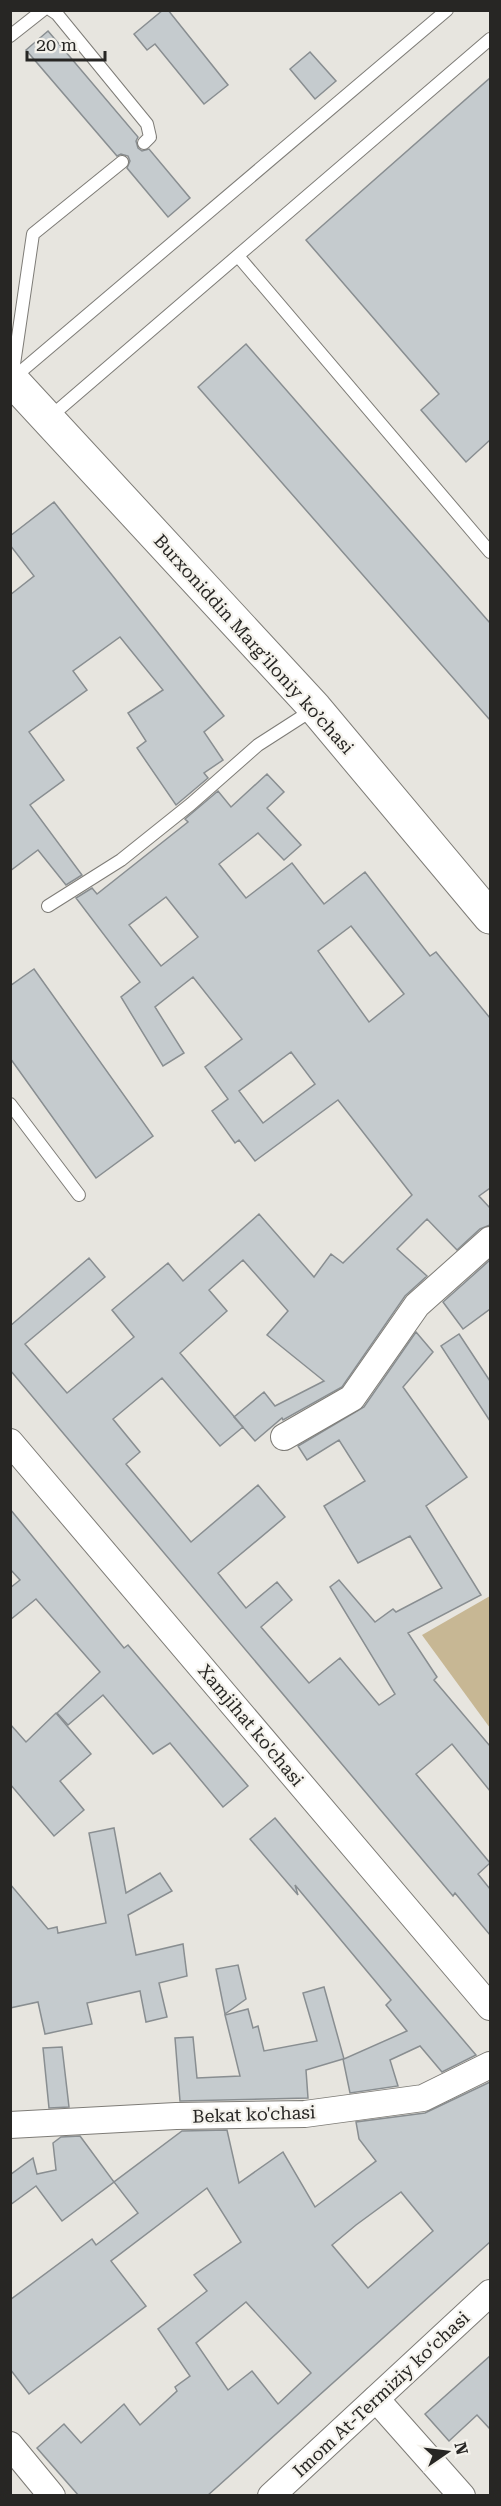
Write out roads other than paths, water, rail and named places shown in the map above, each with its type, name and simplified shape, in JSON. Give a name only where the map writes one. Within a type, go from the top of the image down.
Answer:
[{"type":"main road","name":"Burxoniddin Marg’iloniy ko’chasi","points":[[11,379],[315,708],[490,917]]},
{"type":"street","points":[[284,1437],[352,1398],[417,1305],[490,1240]]},
{"type":"street","name":"Xamjihat ko'chasi","points":[[10,1442],[490,2007]]},
{"type":"street","name":"Bekat ko'chasi","points":[[10,2125],[176,2116],[305,2114],[423,2098],[490,2066]]},
{"type":"street","name":"Imom At-Termiziy koʻchasi","points":[[271,2496],[490,2293]]},
{"type":"street","points":[[376,2399],[462,2496]]},
{"type":"street","points":[[10,2445],[52,2496]]},
{"type":"lane","points":[[10,36],[43,10]]},
{"type":"lane","points":[[51,10],[57,14],[147,124],[150,137],[144,143]]},
{"type":"lane","points":[[11,379],[447,10]]},
{"type":"lane","points":[[47,420],[490,39]]},
{"type":"lane","points":[[11,379],[33,234],[122,162]]},
{"type":"lane","points":[[238,256],[490,552]]},
{"type":"lane","points":[[48,906],[121,860],[258,745],[315,708]]},
{"type":"lane","points":[[10,1104],[79,1195]]}]
